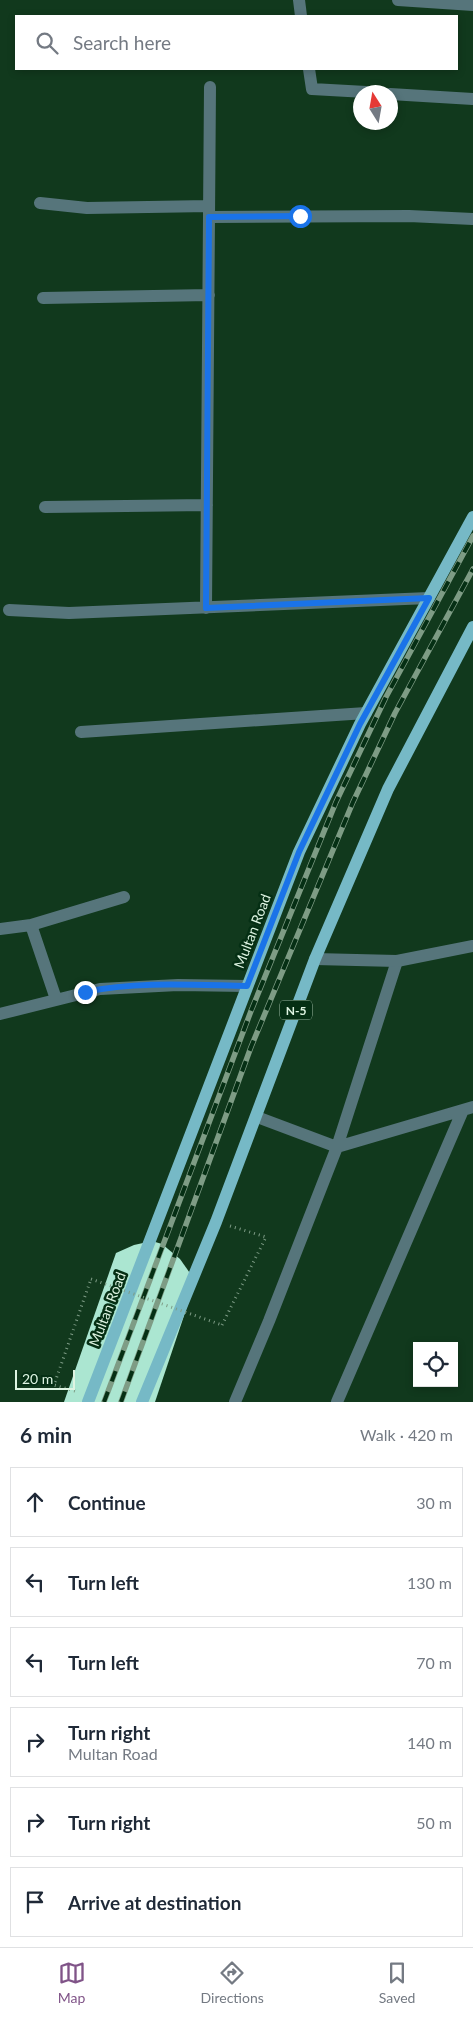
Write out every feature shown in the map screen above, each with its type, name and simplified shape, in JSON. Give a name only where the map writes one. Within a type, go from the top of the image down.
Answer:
[{"type":"main road","name":"Multan Road","points":[[89,1399],[299,852],[366,713],[473,517]]},
{"type":"main road","name":"N-5","points":[[142,1402],[216,1222],[315,959],[388,789],[473,627]]},
{"type":"street","points":[[299,0],[301,15]]},
{"type":"street","points":[[398,0],[473,5]]},
{"type":"street","points":[[309,70],[312,89],[353,91]]},
{"type":"street","points":[[206,608],[210,87]]},
{"type":"street","points":[[398,94],[473,99]]},
{"type":"street","points":[[40,202],[87,208],[473,219]]},
{"type":"street","points":[[43,298],[209,295]]},
{"type":"street","points":[[45,507],[207,505]]},
{"type":"street","points":[[9,610],[69,613],[429,598]]},
{"type":"street","points":[[81,732],[366,713]]},
{"type":"street","points":[[0,929],[31,925],[124,897]]},
{"type":"street","points":[[31,925],[56,998]]},
{"type":"street","points":[[315,959],[397,961],[473,946]]},
{"type":"street","points":[[235,1402],[270,1321],[337,1147],[397,961]]},
{"type":"street","points":[[0,1014],[56,998],[100,989],[178,985],[247,986]]},
{"type":"street","points":[[257,1117],[337,1147],[468,1108]]},
{"type":"street","points":[[337,1402],[468,1108]]},
{"type":"path","points":[[89,1399],[54,1385],[91,1278],[222,1325],[266,1237],[216,1222]]},
{"type":"building","points":[[152,1241],[162,1244],[180,1259],[192,1276],[194,1286],[155,1402],[64,1402],[116,1253],[134,1245]]},
{"type":"railway","points":[[104,1402],[251,1011],[336,802],[386,697],[473,536]]},
{"type":"railway","points":[[121,1402],[251,1047],[353,802],[395,713],[473,569]]},
{"type":"route","points":[[85,992],[100,989],[178,985],[247,986],[299,852],[360,724],[429,598],[206,608],[209,217],[300,216]]}]
